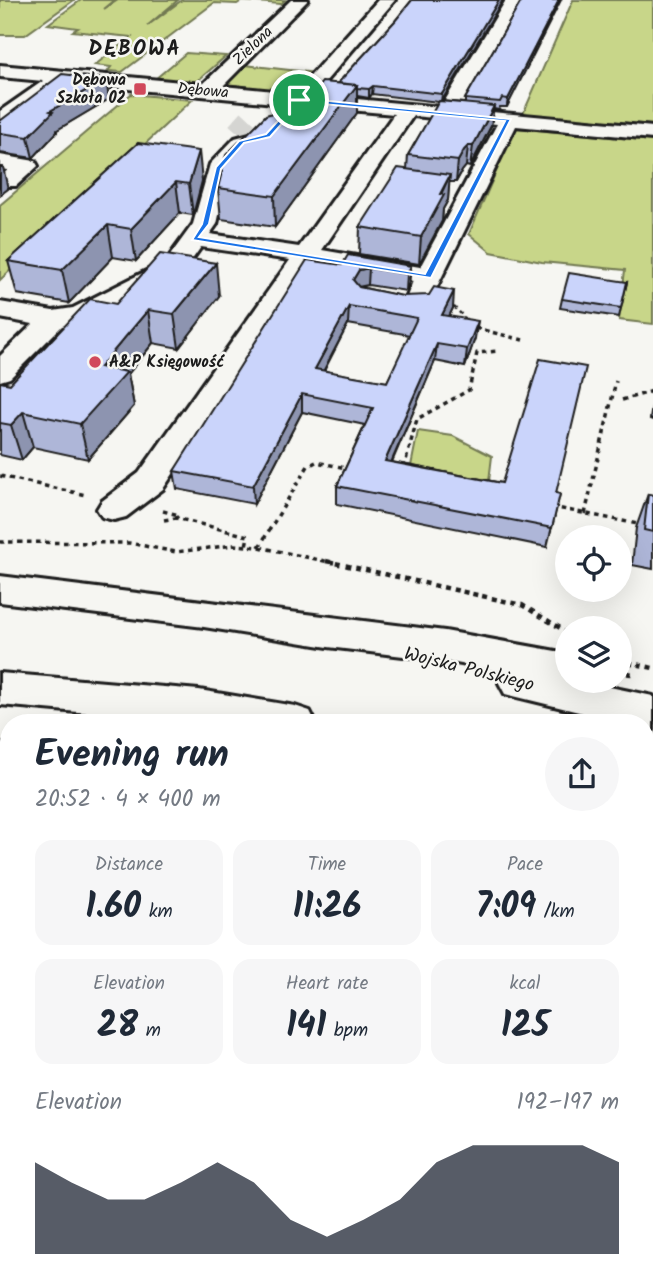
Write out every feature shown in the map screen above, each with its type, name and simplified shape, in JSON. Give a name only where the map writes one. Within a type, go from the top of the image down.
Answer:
[{"type":"street","name":"Zielona","points":[[207,91],[300,0]]},
{"type":"street","points":[[0,310],[53,319],[80,314],[176,266],[192,263],[194,239],[205,224],[218,169],[239,136],[268,136],[387,0]]},
{"type":"street","points":[[447,114],[513,0]]},
{"type":"street","name":"Dębowa","points":[[0,71],[207,91],[260,104],[299,100],[653,133]]},
{"type":"street","points":[[0,120],[59,78]]},
{"type":"street","points":[[118,506],[151,481],[407,110]]},
{"type":"street","points":[[393,300],[418,304],[459,192],[497,142],[509,120]]},
{"type":"street","points":[[359,179],[386,182]]},
{"type":"street","points":[[249,223],[246,228],[428,276]]},
{"type":"street","points":[[194,239],[312,246]]},
{"type":"street","points":[[0,372],[53,319]]},
{"type":"street","name":"Wojska Polskiego","points":[[0,589],[204,613],[328,633],[444,646],[555,666]]},
{"type":"street","name":"Wojska Polskiego","points":[[328,633],[438,665],[653,713]]},
{"type":"street","points":[[632,682],[653,687]]},
{"type":"street","points":[[0,689],[199,706],[244,714]]},
{"type":"path","points":[[428,276],[443,287],[446,299],[475,328],[523,340]]},
{"type":"path","points":[[403,472],[417,419],[469,390],[477,353],[499,351]]},
{"type":"path","points":[[585,514],[616,381]]},
{"type":"path","points":[[622,400],[653,391]]},
{"type":"path","points":[[259,547],[308,466],[316,462],[353,469]]},
{"type":"path","points":[[546,506],[653,527]]},
{"type":"path","points":[[164,520],[176,518]]},
{"type":"path","points":[[0,542],[129,542],[176,552],[234,545],[259,547],[511,602],[555,627]]},
{"type":"path","points":[[632,663],[653,668]]},
{"type":"green space","points":[[0,0],[74,0],[25,35],[0,35]]},
{"type":"green space","points":[[81,0],[115,0],[104,9],[118,0],[178,0],[147,26],[182,0],[285,0],[281,4],[242,1],[237,4],[214,3],[122,72],[108,71],[111,67],[95,65],[131,37],[73,31],[78,28],[48,24]]},
{"type":"green space","points":[[573,0],[653,0],[653,125],[523,114]]},
{"type":"green space","points":[[186,53],[226,56],[195,83],[154,80]]},
{"type":"green space","points":[[245,65],[316,73],[296,93],[226,84]]},
{"type":"green space","points":[[131,94],[192,100],[0,280],[0,205]]},
{"type":"green space","points":[[515,128],[653,141],[653,324],[619,320],[625,270],[542,262],[491,252],[469,234]]},
{"type":"green space","points":[[418,431],[453,436],[492,456],[489,481],[411,466]]},
{"type":"building","points":[[412,0],[499,0],[442,94],[373,86],[369,89],[357,88],[357,85],[338,83],[395,21]]},
{"type":"building","points":[[522,0],[559,0],[508,99],[502,98],[500,102],[465,99]]},
{"type":"building","points":[[62,74],[106,79],[50,111],[53,112],[28,137],[0,133],[0,121]]},
{"type":"building","points":[[322,82],[357,85],[274,196],[218,188],[226,155],[266,115],[276,112],[301,85],[318,87]]},
{"type":"building","points":[[439,101],[494,106],[473,146],[464,150],[458,161],[408,155]]},
{"type":"building","points":[[138,143],[199,151],[189,184],[176,182],[131,229],[108,225],[62,270],[8,261]]},
{"type":"building","points":[[398,168],[450,175],[440,194],[444,195],[421,237],[360,227]]},
{"type":"building","points":[[160,254],[216,263],[174,314],[148,310],[100,367],[127,372],[80,424],[23,412],[11,425],[0,423],[0,382],[10,384],[90,299],[116,304]]},
{"type":"building","points":[[348,255],[411,266],[407,274],[369,268],[359,270],[353,280],[359,287],[403,296],[429,295],[434,287],[454,291],[442,315],[478,321],[467,349],[437,344],[385,461],[502,483],[540,359],[586,367],[556,493],[560,494],[552,528],[337,486],[373,408],[302,394],[253,486],[174,471],[307,260],[342,265]],"holes":[[[349,306],[417,318],[387,382],[315,369]]]},
{"type":"building","points":[[569,273],[627,282],[621,308],[562,299]]},
{"type":"building","points":[[648,494],[653,495],[653,532],[644,530]]},
{"type":"tunnel","points":[[236,131],[254,111]]},
{"type":"place","name":"Dębowa Szkoła 02","points":[[140,89]]},
{"type":"place","name":"A&P Księgowość","points":[[95,362]]},
{"type":"district","name":"DĘBOWA","points":[[135,49]]},
{"type":"route","points":[[299,100],[509,120],[428,276],[194,239],[205,224],[218,169],[242,142],[268,136],[299,100]]}]
